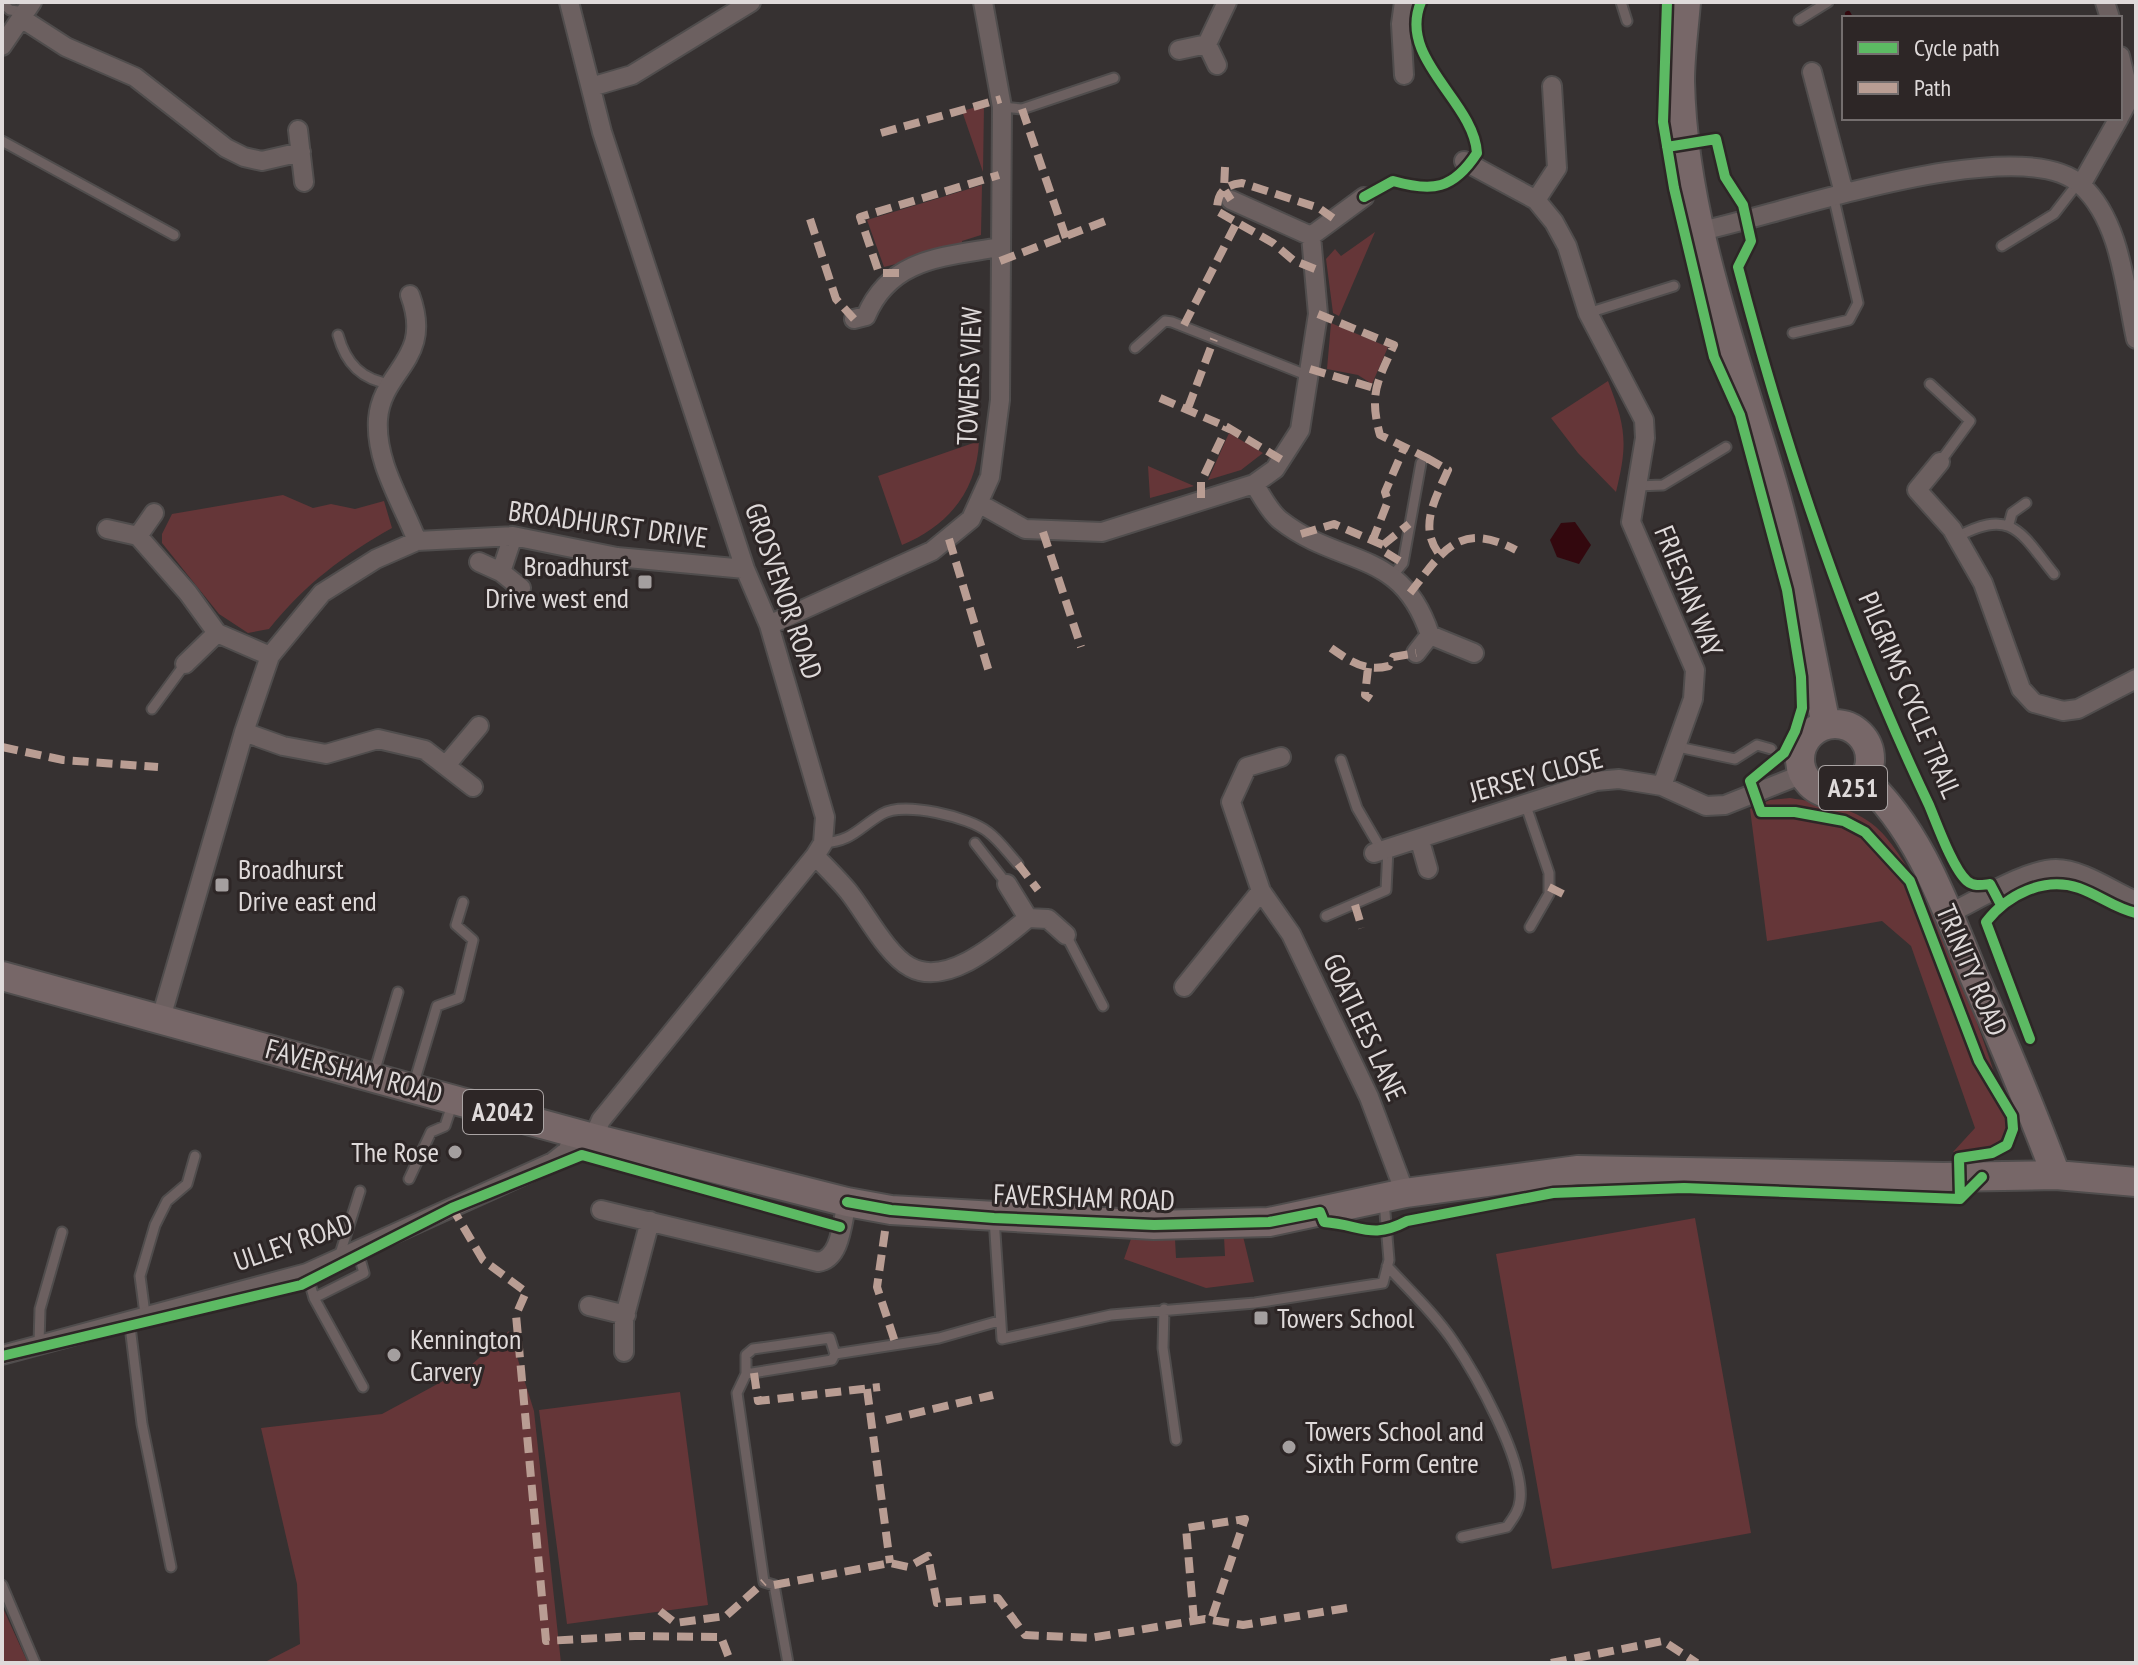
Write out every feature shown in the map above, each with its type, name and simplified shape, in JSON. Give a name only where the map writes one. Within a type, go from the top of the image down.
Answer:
[{"type":"main road","name":"A251","points":[[1686,2],[1682,105],[1685,145],[1701,231],[1731,351],[1793,558],[1826,725]]},
{"type":"main road","name":"A251","points":[[1826,725],[1847,726],[1863,739],[1870,759],[1863,779],[1844,793],[1820,791],[1803,774],[1800,754],[1803,744],[1816,729],[1826,725]]},
{"type":"main road","name":"TRINITY ROAD","points":[[1863,779],[1901,823],[1948,914],[2056,1175]]},
{"type":"main road","name":"FAVERSHAM ROAD","points":[[2,976],[585,1135],[847,1202],[891,1210],[1154,1225],[1269,1222],[1395,1195],[1578,1170],[1943,1177],[2056,1175],[2136,1182]]},
{"type":"street","name":"GROSVENOR ROAD","points":[[569,2],[602,132],[745,569],[769,625],[825,817],[819,849]]},
{"type":"street","points":[[591,87],[632,75],[751,2]]},
{"type":"street","name":"TOWERS VIEW","points":[[769,625],[932,551],[971,519],[990,477],[999,432],[1002,107],[983,2]]},
{"type":"street","points":[[1207,44],[1227,2]]},
{"type":"street","points":[[1404,2],[1401,24],[1404,75]]},
{"type":"street","points":[[2,46],[26,11],[66,47],[135,77],[226,148],[262,161],[301,152]]},
{"type":"street","points":[[1179,50],[1207,44]]},
{"type":"street","points":[[1207,44],[1217,65]]},
{"type":"street","points":[[2122,62],[2133,98]]},
{"type":"street","points":[[1812,72],[1839,194]]},
{"type":"street","points":[[1536,200],[1557,168],[1552,86]]},
{"type":"street","points":[[2079,184],[2118,120]]},
{"type":"street","points":[[298,130],[304,182]]},
{"type":"street","name":"FRIESIAN WAY","points":[[1464,161],[1536,200],[1567,246],[1588,313],[1644,420],[1645,438],[1631,522],[1695,670],[1693,699],[1662,786]]},
{"type":"street","points":[[1701,231],[1839,194],[2001,166],[2041,166],[2079,184],[2112,237],[2136,339]]},
{"type":"street","points":[[1311,236],[1364,197]]},
{"type":"street","points":[[1231,200],[1311,236]]},
{"type":"street","points":[[980,504],[1025,529],[1102,532],[1254,484],[1275,469],[1300,430],[1309,376],[1318,314],[1311,236]]},
{"type":"street","points":[[854,319],[866,316],[885,284],[909,268],[932,260],[1000,247]]},
{"type":"street","points":[[410,295],[419,317],[409,360],[391,384],[378,415],[382,460],[417,541]]},
{"type":"street","points":[[1940,462],[1917,490],[1936,507],[1983,583],[2021,689],[2034,703],[2063,711],[2078,709],[2136,679]]},
{"type":"street","points":[[1254,484],[1276,517],[1339,554],[1372,562],[1393,575],[1422,612],[1430,635],[1474,653]]},
{"type":"street","points":[[138,536],[154,513]]},
{"type":"street","points":[[107,529],[138,536],[188,593],[217,633],[270,656]]},
{"type":"street","points":[[501,572],[513,536]]},
{"type":"street","name":"BROADHURST DRIVE","points":[[161,1018],[244,732],[270,656],[322,593],[376,559],[417,541],[513,536],[617,557],[745,569]]},
{"type":"street","points":[[479,562],[501,572],[521,588]]},
{"type":"street","points":[[185,664],[217,633]]},
{"type":"street","points":[[1416,653],[1430,635]]},
{"type":"street","points":[[447,764],[479,726]]},
{"type":"street","points":[[244,732],[283,746],[326,754],[378,739],[425,750],[473,787]]},
{"type":"street","name":"GOATLEES LANE","points":[[1281,757],[1247,767],[1231,802],[1261,891],[1291,934],[1369,1097],[1395,1195]]},
{"type":"street","name":"JERSEY CLOSE","points":[[1381,851],[1420,841],[1596,781],[1619,779],[1662,786],[1706,806],[1725,805],[1803,774]]},
{"type":"street","points":[[1420,841],[1428,869]]},
{"type":"street","points":[[585,1135],[601,1120],[819,849],[901,960],[919,971],[957,966],[980,956],[1028,918],[1048,919],[1066,935]]},
{"type":"street","points":[[1948,914],[2032,874],[2057,869],[2080,875],[2136,901]]},
{"type":"street","points":[[1007,884],[1028,918]]},
{"type":"street","points":[[1184,987],[1261,891]]},
{"type":"street","name":"ULLEY ROAD","points":[[2,1355],[137,1316],[307,1273],[358,1252],[464,1200],[554,1164],[585,1135]]},
{"type":"street","points":[[601,1210],[818,1262],[827,1261],[833,1254],[847,1202]]},
{"type":"street","points":[[624,1352],[626,1315],[650,1221]]},
{"type":"street","points":[[589,1306],[626,1315]]},
{"type":"lane","points":[[1621,2],[1627,21]]},
{"type":"lane","points":[[1799,20],[1828,2]]},
{"type":"lane","points":[[2,3],[10,10],[26,11]]},
{"type":"lane","points":[[1002,107],[1022,109],[1114,78]]},
{"type":"lane","points":[[2,141],[174,235]]},
{"type":"lane","points":[[2002,246],[2054,214],[2079,184]]},
{"type":"lane","points":[[1793,333],[1849,320],[1858,303],[1839,194]]},
{"type":"lane","points":[[1588,313],[1674,286]]},
{"type":"lane","points":[[1135,348],[1165,321],[1172,322],[1309,376]]},
{"type":"lane","points":[[338,335],[352,366],[371,381],[391,384]]},
{"type":"lane","points":[[1930,384],[1970,421],[1969,427],[1940,462]]},
{"type":"lane","points":[[1637,486],[1663,485],[1726,447]]},
{"type":"lane","points":[[1393,575],[1403,563],[1421,463]]},
{"type":"lane","points":[[2009,524],[2012,513],[2026,503]]},
{"type":"lane","points":[[1957,537],[1992,522],[2009,524],[2020,531],[2054,574]]},
{"type":"lane","points":[[152,709],[185,664]]},
{"type":"lane","points":[[1678,747],[1735,759],[1757,745],[1771,749]]},
{"type":"lane","points":[[1326,916],[1386,890],[1381,851],[1357,808],[1341,760]]},
{"type":"lane","points":[[1525,803],[1549,873],[1549,894],[1530,927]]},
{"type":"lane","points":[[819,849],[844,842],[893,809],[914,808],[979,826],[1018,864]]},
{"type":"lane","points":[[975,843],[1007,884]]},
{"type":"lane","points":[[413,1087],[437,1006],[459,998],[473,940],[456,925],[463,902]]},
{"type":"lane","points":[[1066,935],[1103,1006]]},
{"type":"lane","points":[[373,1076],[398,992]]},
{"type":"lane","points":[[409,1179],[431,1132],[445,1126],[454,1098]]},
{"type":"lane","points":[[171,1567],[142,1424],[137,1316],[140,1276],[155,1225],[167,1201],[187,1184],[195,1156]]},
{"type":"lane","points":[[338,1260],[360,1191]]},
{"type":"lane","points":[[994,1218],[1002,1339],[1111,1315],[1255,1303],[1383,1283],[1395,1195]]},
{"type":"lane","points":[[39,1343],[40,1309],[62,1232]]},
{"type":"lane","points":[[314,1298],[364,1273],[358,1252]]},
{"type":"lane","points":[[1387,1266],[1452,1339],[1493,1406],[1516,1472],[1521,1497],[1516,1514],[1507,1527],[1462,1537]]},
{"type":"lane","points":[[307,1273],[314,1298],[363,1387]]},
{"type":"lane","points":[[1164,1309],[1163,1348],[1176,1440]]},
{"type":"lane","points":[[835,1354],[939,1338],[999,1321]]},
{"type":"lane","points":[[746,1374],[832,1360],[835,1354],[830,1338],[753,1349],[746,1355],[746,1374],[737,1393],[764,1582],[775,1587],[788,1663]]},
{"type":"lane","points":[[2,1585],[35,1663]]},
{"type":"shaded area","points":[[984,105],[983,172],[962,111]]},
{"type":"shaded area","points":[[982,185],[981,235],[962,241],[963,247],[884,267],[867,220]]},
{"type":"shaded area","points":[[1375,232],[1339,316],[1333,313],[1326,259],[1335,249],[1341,256]]},
{"type":"shaded area","points":[[1331,323],[1388,347],[1372,384],[1358,375],[1327,369]]},
{"type":"shaded area","points":[[1608,381],[1619,411],[1623,436],[1616,492],[1578,453],[1551,418]]},
{"type":"shaded area","points":[[1229,433],[1263,453],[1241,470],[1208,480]]},
{"type":"shaded area","points":[[979,441],[973,476],[957,505],[933,528],[902,545],[878,476]]},
{"type":"shaded area","points":[[1148,466],[1194,486],[1150,498]]},
{"type":"shaded area","points":[[283,495],[313,508],[331,504],[355,509],[384,501],[392,528],[326,572],[296,598],[269,629],[248,633],[219,614],[162,543],[162,534],[172,514]]},
{"type":"shaded area","points":[[1575,522],[1591,545],[1579,564],[1557,557],[1550,540],[1561,523]]},
{"type":"shaded area","points":[[1790,798],[1835,806],[1867,820],[1896,850],[1916,882],[1955,966],[2000,1092],[2009,1123],[2002,1139],[1995,1144],[1979,1150],[1953,1152],[1975,1128],[1911,946],[1882,921],[1767,941],[1750,809],[1770,800]]},
{"type":"shaded area","points":[[1695,1218],[1751,1533],[1552,1569],[1496,1254]]},
{"type":"shaded area","points":[[1242,1232],[1254,1282],[1206,1288],[1124,1259],[1132,1236]],"holes":[[[1224,1237],[1225,1256],[1176,1258],[1175,1239]]]},
{"type":"shaded area","points":[[509,1331],[534,1411],[561,1663],[263,1663],[300,1644],[297,1584],[261,1428],[382,1414],[469,1367]]},
{"type":"shaded area","points":[[680,1392],[708,1605],[567,1624],[539,1410]]},
{"type":"shaded area","points":[[2,1606],[28,1663],[2,1663]]},
{"type":"marked path","points":[[881,133],[1001,99]]},
{"type":"marked path","points":[[1022,109],[1066,238]]},
{"type":"marked path","points":[[1225,167],[1224,189],[1231,200]]},
{"type":"marked path","points":[[899,273],[879,273],[860,217],[999,175]]},
{"type":"marked path","points":[[1315,269],[1293,260],[1273,243],[1217,211],[1218,199],[1226,188],[1242,183],[1319,208],[1333,218]]},
{"type":"marked path","points":[[810,219],[836,299],[854,319]]},
{"type":"marked path","points":[[1000,261],[1111,219]]},
{"type":"marked path","points":[[1184,325],[1236,224]]},
{"type":"marked path","points":[[1318,314],[1394,345],[1376,388],[1375,409],[1380,435],[1427,458],[1421,463]]},
{"type":"marked path","points":[[1188,408],[1214,339]]},
{"type":"marked path","points":[[1310,369],[1374,388]]},
{"type":"marked path","points":[[1160,398],[1227,427],[1282,460]]},
{"type":"marked path","points":[[1201,498],[1201,482],[1227,427]]},
{"type":"marked path","points":[[1372,542],[1388,501],[1385,492],[1404,448]]},
{"type":"marked path","points":[[1427,458],[1448,470],[1429,522],[1433,544],[1439,554]]},
{"type":"marked path","points":[[1301,534],[1334,524],[1383,545],[1385,552],[1403,563]]},
{"type":"marked path","points":[[1383,545],[1409,524]]},
{"type":"marked path","points":[[1043,532],[1081,647]]},
{"type":"marked path","points":[[1410,593],[1443,553],[1466,539],[1480,538],[1516,550]]},
{"type":"marked path","points":[[949,539],[989,672]]},
{"type":"marked path","points":[[1331,648],[1352,661],[1373,668],[1389,666],[1393,657],[1416,653]]},
{"type":"marked path","points":[[1368,668],[1365,695],[1371,699]]},
{"type":"marked path","points":[[2,747],[63,760],[158,767]]},
{"type":"marked path","points":[[1018,864],[1038,890]]},
{"type":"marked path","points":[[1549,887],[1563,894]]},
{"type":"marked path","points":[[1355,905],[1362,928]]},
{"type":"marked path","points":[[451,1206],[483,1260],[526,1292],[516,1315],[546,1641],[635,1636],[721,1637],[731,1663]]},
{"type":"marked path","points":[[885,1231],[877,1287],[896,1345]]},
{"type":"marked path","points":[[754,1373],[758,1401],[880,1387]]},
{"type":"marked path","points":[[867,1389],[890,1563]]},
{"type":"marked path","points":[[886,1420],[993,1395]]},
{"type":"marked path","points":[[1194,1621],[1186,1528],[1245,1519],[1211,1620]]},
{"type":"marked path","points":[[774,1585],[890,1563],[908,1567],[928,1556],[937,1603],[998,1598],[1025,1635],[1090,1638],[1205,1619],[1243,1625],[1347,1608]]},
{"type":"marked path","points":[[660,1611],[675,1623],[726,1616],[764,1582]]},
{"type":"marked path","points":[[1551,1663],[1663,1641],[1697,1663]]},
{"type":"cycle path","points":[[1364,197],[1393,181],[1430,187],[1441,185],[1459,175],[1477,153],[1464,115],[1427,61],[1419,42],[1416,23],[1421,2]]},
{"type":"cycle path","points":[[1667,2],[1663,122],[1674,188],[1714,357],[1740,415],[1787,590],[1801,677],[1802,708],[1795,731],[1784,753],[1750,781],[1761,812],[1795,812],[1844,821],[1865,832],[1910,881],[1979,1061],[2012,1116],[2013,1129],[2007,1145],[1992,1153],[1959,1158],[1960,1199]]},
{"type":"cycle path","name":"PILGRIMS CYCLE TRAIL","points":[[1667,147],[1716,139],[1725,177],[1743,205],[1751,241],[1738,267],[1798,473],[1845,608],[1951,857],[1970,883],[1990,884],[2000,903]]},
{"type":"cycle path","points":[[2030,1039],[1986,922],[2015,896],[2053,884],[2079,888],[2136,913]]},
{"type":"cycle path","points":[[2,1356],[301,1285],[452,1208],[582,1155],[840,1227]]},
{"type":"cycle path","points":[[847,1202],[891,1210],[994,1218],[1154,1225],[1269,1222],[1320,1212],[1324,1222],[1384,1230],[1407,1221],[1553,1193],[1684,1188],[1960,1199],[1982,1177]]},
{"type":"place","name":"Broadhurst Drive west end","points":[[645,582]]},
{"type":"place","name":"Broadhurst Drive east end","points":[[222,885]]},
{"type":"place","name":"The Rose","points":[[455,1152]]},
{"type":"place","name":"Towers School","points":[[1261,1318]]},
{"type":"place","name":"Kennington Carvery","points":[[394,1355]]},
{"type":"place","name":"Towers School and Sixth Form Centre","points":[[1289,1447]]}]
